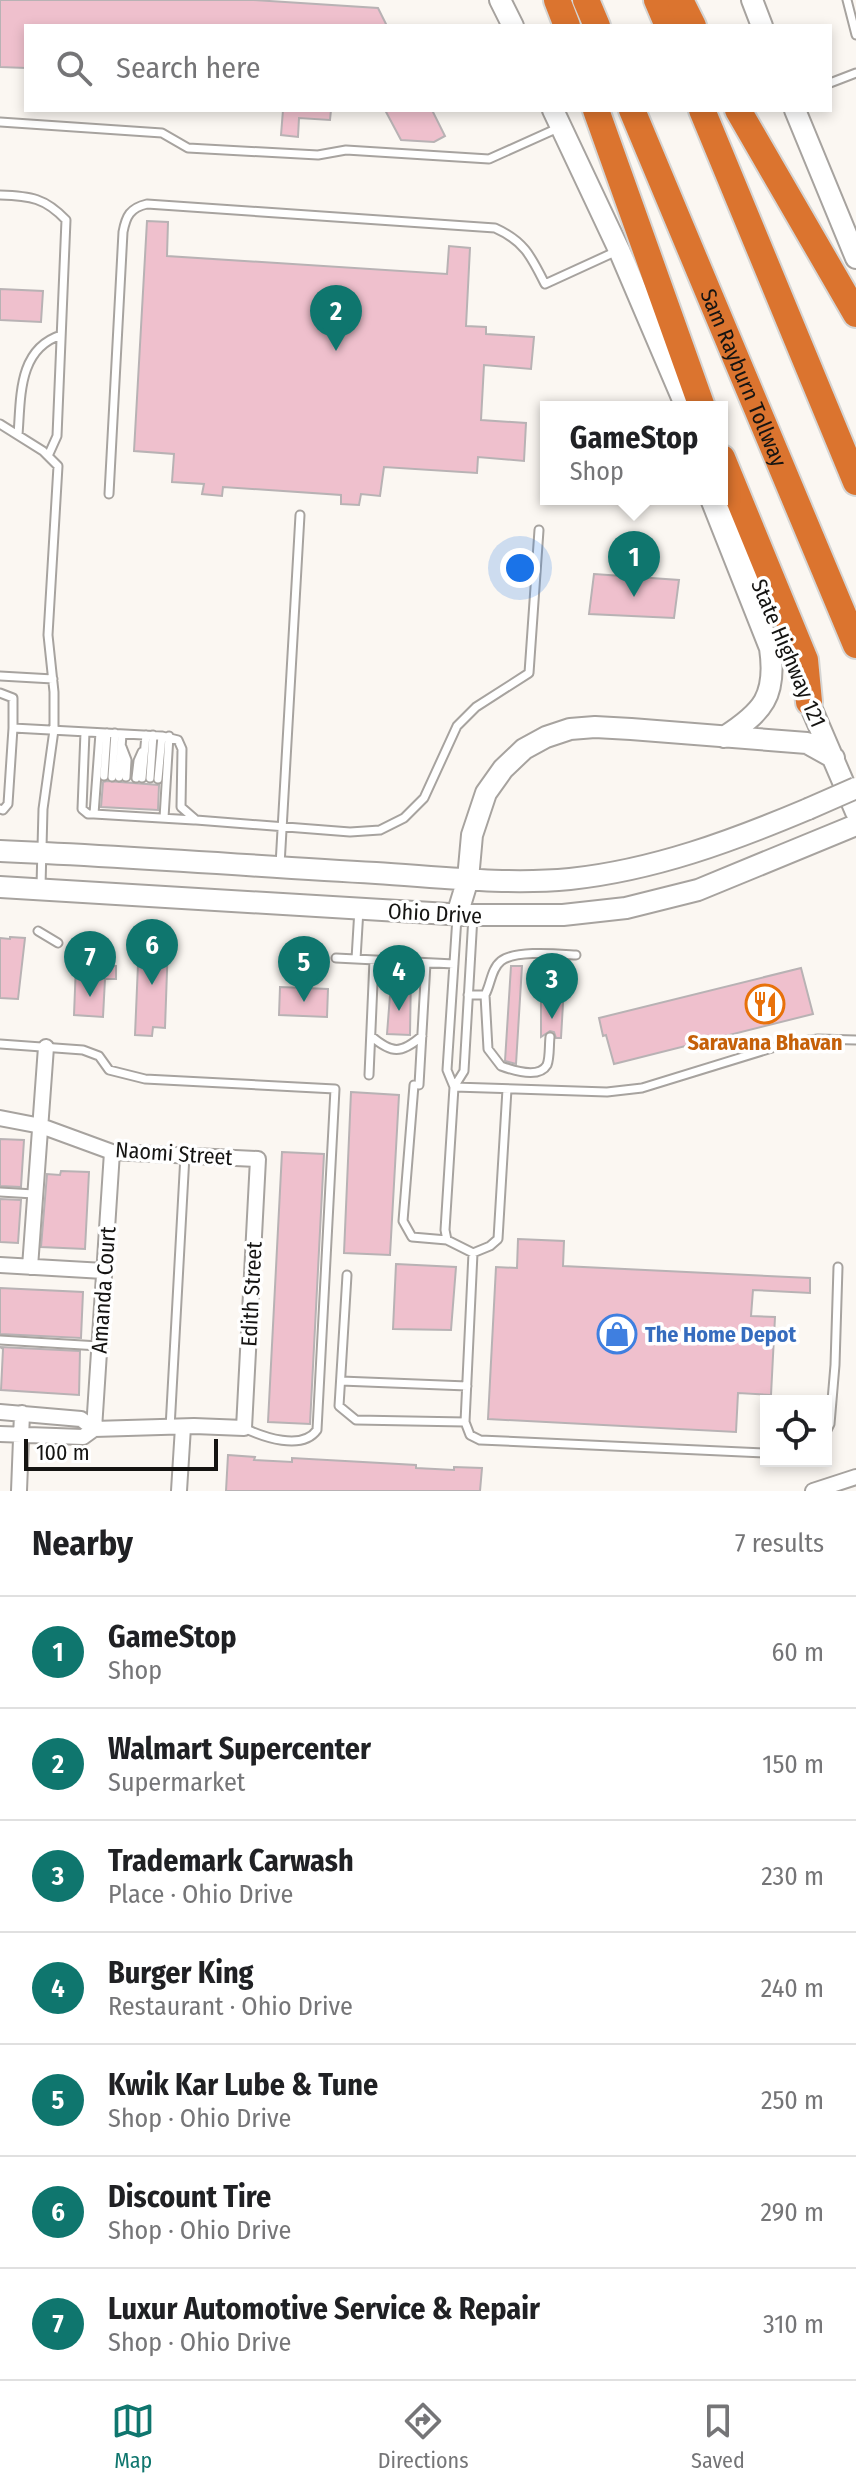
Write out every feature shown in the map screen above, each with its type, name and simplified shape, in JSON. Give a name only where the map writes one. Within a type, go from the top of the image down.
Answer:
[{"type":"highway","points":[[557,0],[566,24]]},
{"type":"highway","points":[[586,0],[596,24]]},
{"type":"highway","points":[[657,0],[667,24]]},
{"type":"highway","points":[[680,0],[692,24]]},
{"type":"highway","points":[[597,112],[700,401]]},
{"type":"highway","name":"Sam Rayburn Tollway","points":[[633,112],[856,645]]},
{"type":"highway","points":[[703,112],[856,482]]},
{"type":"highway","points":[[739,112],[856,314]]},
{"type":"highway","points":[[728,473],[805,660],[809,702]]},
{"type":"main road","points":[[500,0],[512,24]]},
{"type":"main road","points":[[752,0],[761,24]]},
{"type":"main road","points":[[796,112],[856,258]]},
{"type":"main road","points":[[557,118],[619,250],[683,401]]},
{"type":"main road","points":[[713,505],[770,648],[773,670],[769,693],[761,708],[747,723],[724,737]]},
{"type":"main road","name":"State Highway 121","points":[[727,505],[856,812]]},
{"type":"main road","points":[[465,915],[472,835],[486,793],[503,769],[524,749],[546,737],[570,729],[595,727],[807,743],[834,758]]},
{"type":"main road","name":"Ohio Drive","points":[[0,851],[468,879],[562,879],[644,866],[741,837],[856,788]]},
{"type":"main road","name":"Ohio Drive","points":[[0,887],[465,915],[563,915],[655,902],[723,882],[856,825]]},
{"type":"street","points":[[30,1267],[46,1047]]},
{"type":"street","name":"Naomi Street","points":[[0,1118],[41,1126],[112,1152],[258,1159]]},
{"type":"street","name":"Amanda Court","points":[[94,1429],[112,1152]]},
{"type":"street","name":"Edith Street","points":[[244,1428],[258,1159]]},
{"type":"street","points":[[0,1265],[104,1271]]},
{"type":"street","points":[[0,1412],[81,1419],[94,1429]]},
{"type":"street","points":[[19,1491],[22,1413]]},
{"type":"street","points":[[176,1427],[179,1491]]},
{"type":"street","points":[[0,1434],[83,1437],[94,1429],[244,1428]]},
{"type":"street","points":[[813,1491],[856,1477]]},
{"type":"lane","points":[[847,0],[856,35]]},
{"type":"lane","points":[[832,82],[856,73]]},
{"type":"lane","points":[[0,122],[162,133],[188,148],[318,155],[346,150],[489,159],[557,118]]},
{"type":"lane","points":[[0,195],[26,196],[51,204],[66,220],[57,436],[48,456]]},
{"type":"lane","points":[[109,494],[123,232],[126,216],[137,206],[147,204],[495,228],[513,236],[529,253],[545,284],[619,250]]},
{"type":"lane","points":[[18,435],[28,360],[45,340],[61,335]]},
{"type":"lane","points":[[0,424],[58,466],[48,635],[54,730],[43,809],[41,889]]},
{"type":"lane","points":[[279,867],[300,515]]},
{"type":"lane","points":[[85,732],[82,809],[88,814],[144,813],[164,818],[350,832],[380,830],[404,818],[424,798],[457,726],[476,707],[529,673],[539,530]]},
{"type":"lane","points":[[0,676],[53,679]]},
{"type":"lane","points":[[0,693],[13,698],[8,804],[3,810],[0,809]]},
{"type":"lane","points":[[13,728],[158,736],[178,740],[182,749],[181,807],[196,820]]},
{"type":"lane","points":[[111,733],[121,745],[115,777],[111,733]]},
{"type":"lane","points":[[111,733],[111,812]]},
{"type":"lane","points":[[158,736],[146,778],[145,747],[158,736]]},
{"type":"lane","points":[[158,736],[164,818]]},
{"type":"lane","points":[[356,959],[359,909]]},
{"type":"lane","points":[[447,1240],[445,1230],[454,1087],[447,1070],[454,964],[465,915]]},
{"type":"lane","points":[[454,1087],[464,1071],[468,995],[465,915]]},
{"type":"lane","points":[[38,931],[58,943]]},
{"type":"lane","points":[[555,969],[556,954]]},
{"type":"lane","points":[[550,1037],[548,1064],[542,1070],[528,1072],[501,1066],[488,1049],[485,995],[494,970],[502,960],[516,955],[576,955]]},
{"type":"lane","points":[[336,958],[454,964]]},
{"type":"lane","points":[[369,1075],[374,960]]},
{"type":"lane","points":[[426,963],[422,1036],[403,1221],[412,1237],[447,1240],[473,1253],[498,1239],[507,1089]]},
{"type":"lane","points":[[468,995],[485,995]]},
{"type":"lane","points":[[371,1036],[389,1048],[400,1050],[422,1036]]},
{"type":"lane","points":[[454,1087],[620,1091],[642,1088],[788,1043],[818,1039],[856,1040]]},
{"type":"lane","points":[[0,1044],[83,1050],[99,1056],[109,1070],[145,1079],[335,1089],[317,1430],[307,1439],[278,1440],[244,1428]]},
{"type":"lane","points":[[176,1427],[185,1155]]},
{"type":"lane","points":[[0,1192],[34,1194]]},
{"type":"lane","points":[[473,1253],[465,1422],[470,1435],[480,1440],[760,1453]]},
{"type":"lane","points":[[832,1400],[838,1267]]},
{"type":"lane","points":[[347,1275],[339,1406],[356,1420],[465,1422]]},
{"type":"lane","points":[[0,1340],[99,1346]]},
{"type":"lane","points":[[341,1381],[467,1386]]},
{"type":"building","points":[[0,0],[254,0],[378,8],[386,24],[24,24],[24,68],[0,67]]},
{"type":"building","points":[[283,112],[331,112],[330,120],[299,118],[298,137],[281,135]]},
{"type":"building","points":[[386,112],[433,112],[445,136],[434,142],[401,140]]},
{"type":"building","points":[[147,221],[168,222],[167,256],[447,274],[449,246],[470,248],[466,326],[486,327],[486,334],[534,337],[531,369],[484,365],[481,420],[526,423],[524,461],[478,457],[477,473],[384,467],[380,496],[361,494],[359,505],[341,504],[341,495],[223,487],[222,496],[202,494],[204,484],[172,482],[174,454],[134,451]]},
{"type":"building","points":[[0,289],[43,291],[41,322],[0,320]]},
{"type":"building","points":[[594,574],[679,580],[674,618],[589,614]]},
{"type":"building","points":[[103,782],[159,785],[158,810],[101,807]]},
{"type":"building","points":[[0,938],[25,938],[18,999],[0,998]]},
{"type":"building","points":[[139,941],[168,943],[165,1028],[153,1027],[152,1036],[135,1035]]},
{"type":"building","points":[[76,964],[116,966],[116,979],[105,979],[103,1017],[74,1015]]},
{"type":"building","points":[[511,966],[522,966],[516,1064],[505,1061]]},
{"type":"building","points":[[801,968],[813,1014],[614,1064],[599,1018]]},
{"type":"building","points":[[541,969],[549,969],[555,975],[565,969],[561,1038],[556,1038],[550,1031],[541,1037]]},
{"type":"building","points":[[392,970],[411,971],[410,1035],[387,1034]]},
{"type":"building","points":[[280,987],[328,989],[327,1017],[279,1015]]},
{"type":"building","points":[[351,1092],[399,1095],[390,1255],[344,1253]]},
{"type":"building","points":[[0,1139],[24,1140],[21,1187],[0,1186]]},
{"type":"building","points":[[282,1152],[324,1154],[310,1424],[268,1422]]},
{"type":"building","points":[[61,1171],[89,1172],[85,1249],[41,1247],[47,1174],[60,1175]]},
{"type":"building","points":[[0,1199],[21,1200],[18,1243],[0,1242]]},
{"type":"building","name":"The Home Depot","points":[[518,1239],[564,1241],[563,1266],[810,1278],[810,1293],[753,1290],[751,1316],[775,1317],[771,1395],[738,1393],[736,1432],[488,1419],[496,1267],[517,1268]]},
{"type":"building","points":[[396,1264],[456,1267],[451,1330],[393,1329]]},
{"type":"building","points":[[0,1288],[83,1292],[81,1338],[0,1334]]},
{"type":"building","points":[[0,1347],[80,1351],[79,1395],[1,1390],[3,1349]]},
{"type":"building","points":[[228,1455],[292,1462],[292,1458],[454,1470],[454,1467],[482,1468],[480,1491],[226,1491]]},
{"type":"place","name":"Walmart Supercenter","points":[[336,351]]},
{"type":"place","name":"GameStop","points":[[634,597]]},
{"type":"place","name":"Discount Tire","points":[[152,985]]},
{"type":"place","name":"Luxur Automotive Service & Repair","points":[[90,997]]},
{"type":"place","name":"Kwik Kar Lube & Tune","points":[[304,1002]]},
{"type":"place","name":"Saravana Bhavan","points":[[765,1004]]},
{"type":"place","name":"Burger King","points":[[399,1011]]},
{"type":"place","name":"Trademark Carwash","points":[[552,1019]]},
{"type":"place","name":"The Home Depot","points":[[617,1334]]}]
